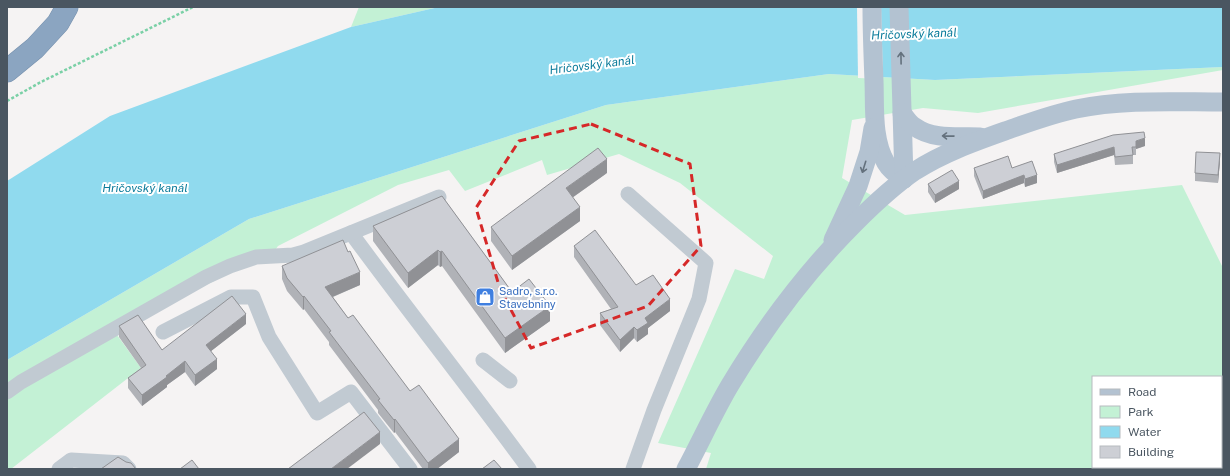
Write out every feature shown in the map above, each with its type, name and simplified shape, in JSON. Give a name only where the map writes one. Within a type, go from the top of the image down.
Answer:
[{"type":"highway","points":[[7,72],[35,48],[58,23],[67,7]]},
{"type":"main road","points":[[872,7],[875,107],[880,148],[886,163],[895,174],[904,179]]},
{"type":"main road","points":[[899,7],[904,179]]},
{"type":"main road","points":[[686,469],[714,413],[756,343],[785,303],[830,249],[872,206],[904,179],[936,159],[987,137],[1039,119],[1091,107],[1157,102],[1223,102]]},
{"type":"main road","points":[[902,105],[915,128],[933,135],[987,137]]},
{"type":"main road","points":[[830,249],[858,186],[869,152],[875,107]]},
{"type":"lane","points":[[628,194],[706,263],[699,299],[654,410],[633,469]]},
{"type":"lane","points":[[7,392],[21,382],[206,277],[230,266],[256,257],[293,255],[439,197]]},
{"type":"lane","points":[[351,232],[406,308],[529,469]]},
{"type":"lane","points":[[163,332],[231,297],[253,297],[269,338],[318,413],[351,392],[410,469]]},
{"type":"lane","points":[[483,360],[510,381]]},
{"type":"lane","points":[[59,469],[70,460],[124,463],[129,469]]},
{"type":"path","points":[[7,101],[41,82],[193,7]]},
{"type":"highlighted area","points":[[591,124],[690,164],[701,246],[648,306],[531,348],[500,289],[476,208],[519,141]]},
{"type":"green space","points":[[359,7],[439,7],[351,27]]},
{"type":"green space","points":[[1223,67],[1223,70],[978,113],[923,108],[852,120],[842,178],[905,215],[1182,185],[1223,268],[1223,469],[706,469],[711,453],[658,443],[735,269],[764,279],[773,256],[680,183],[619,154],[547,175],[542,160],[465,191],[449,170],[398,185],[278,246],[266,263],[248,264],[172,302],[117,335],[141,368],[11,469],[7,469],[7,360],[249,219],[606,105],[829,74],[935,80]]},
{"type":"water","name":"Hričovský kanál","points":[[439,7],[1223,7],[1223,67],[935,80],[829,74],[606,105],[249,219],[7,360],[7,181],[110,116],[351,27]]},
{"type":"pier","points":[[857,7],[881,7],[883,79],[858,78]]},
{"type":"building","points":[[1144,132],[1145,138],[1136,141],[1136,147],[1132,147],[1133,155],[1115,157],[1114,147],[1057,165],[1054,154],[1113,135]]},
{"type":"building","points":[[598,148],[607,159],[566,188],[580,207],[512,256],[491,227]]},
{"type":"building","points":[[1196,152],[1220,153],[1218,175],[1195,173]]},
{"type":"building","points":[[1008,156],[1012,168],[1032,161],[1037,175],[1025,179],[1024,175],[983,191],[974,168]]},
{"type":"building","points":[[952,170],[959,181],[935,195],[928,184]]},
{"type":"building","points":[[442,196],[512,292],[529,279],[550,306],[505,338],[442,251],[440,252],[438,250],[408,273],[373,226]]},
{"type":"building","points":[[595,230],[636,285],[653,275],[670,299],[645,318],[648,323],[637,330],[634,327],[620,340],[600,313],[618,307],[574,246]]},
{"type":"building","points":[[343,240],[348,252],[350,251],[360,272],[325,287],[348,318],[353,315],[410,391],[419,385],[459,439],[428,463],[395,419],[394,420],[378,400],[380,399],[329,332],[331,331],[304,296],[303,297],[287,278],[282,266]]},
{"type":"building","points":[[232,296],[246,314],[206,345],[217,359],[195,375],[185,361],[166,376],[167,377],[142,395],[128,378],[146,365],[119,326],[138,315],[162,350]]},
{"type":"building","points":[[364,412],[380,432],[331,469],[288,469]]},
{"type":"building","points":[[118,457],[131,463],[136,469],[101,469]]},
{"type":"building","points":[[192,460],[199,469],[180,469]]},
{"type":"building","points":[[494,460],[502,469],[482,469]]},
{"type":"place","name":"Sadro, s.r.o. Stavebniny","points":[[485,297]]}]
